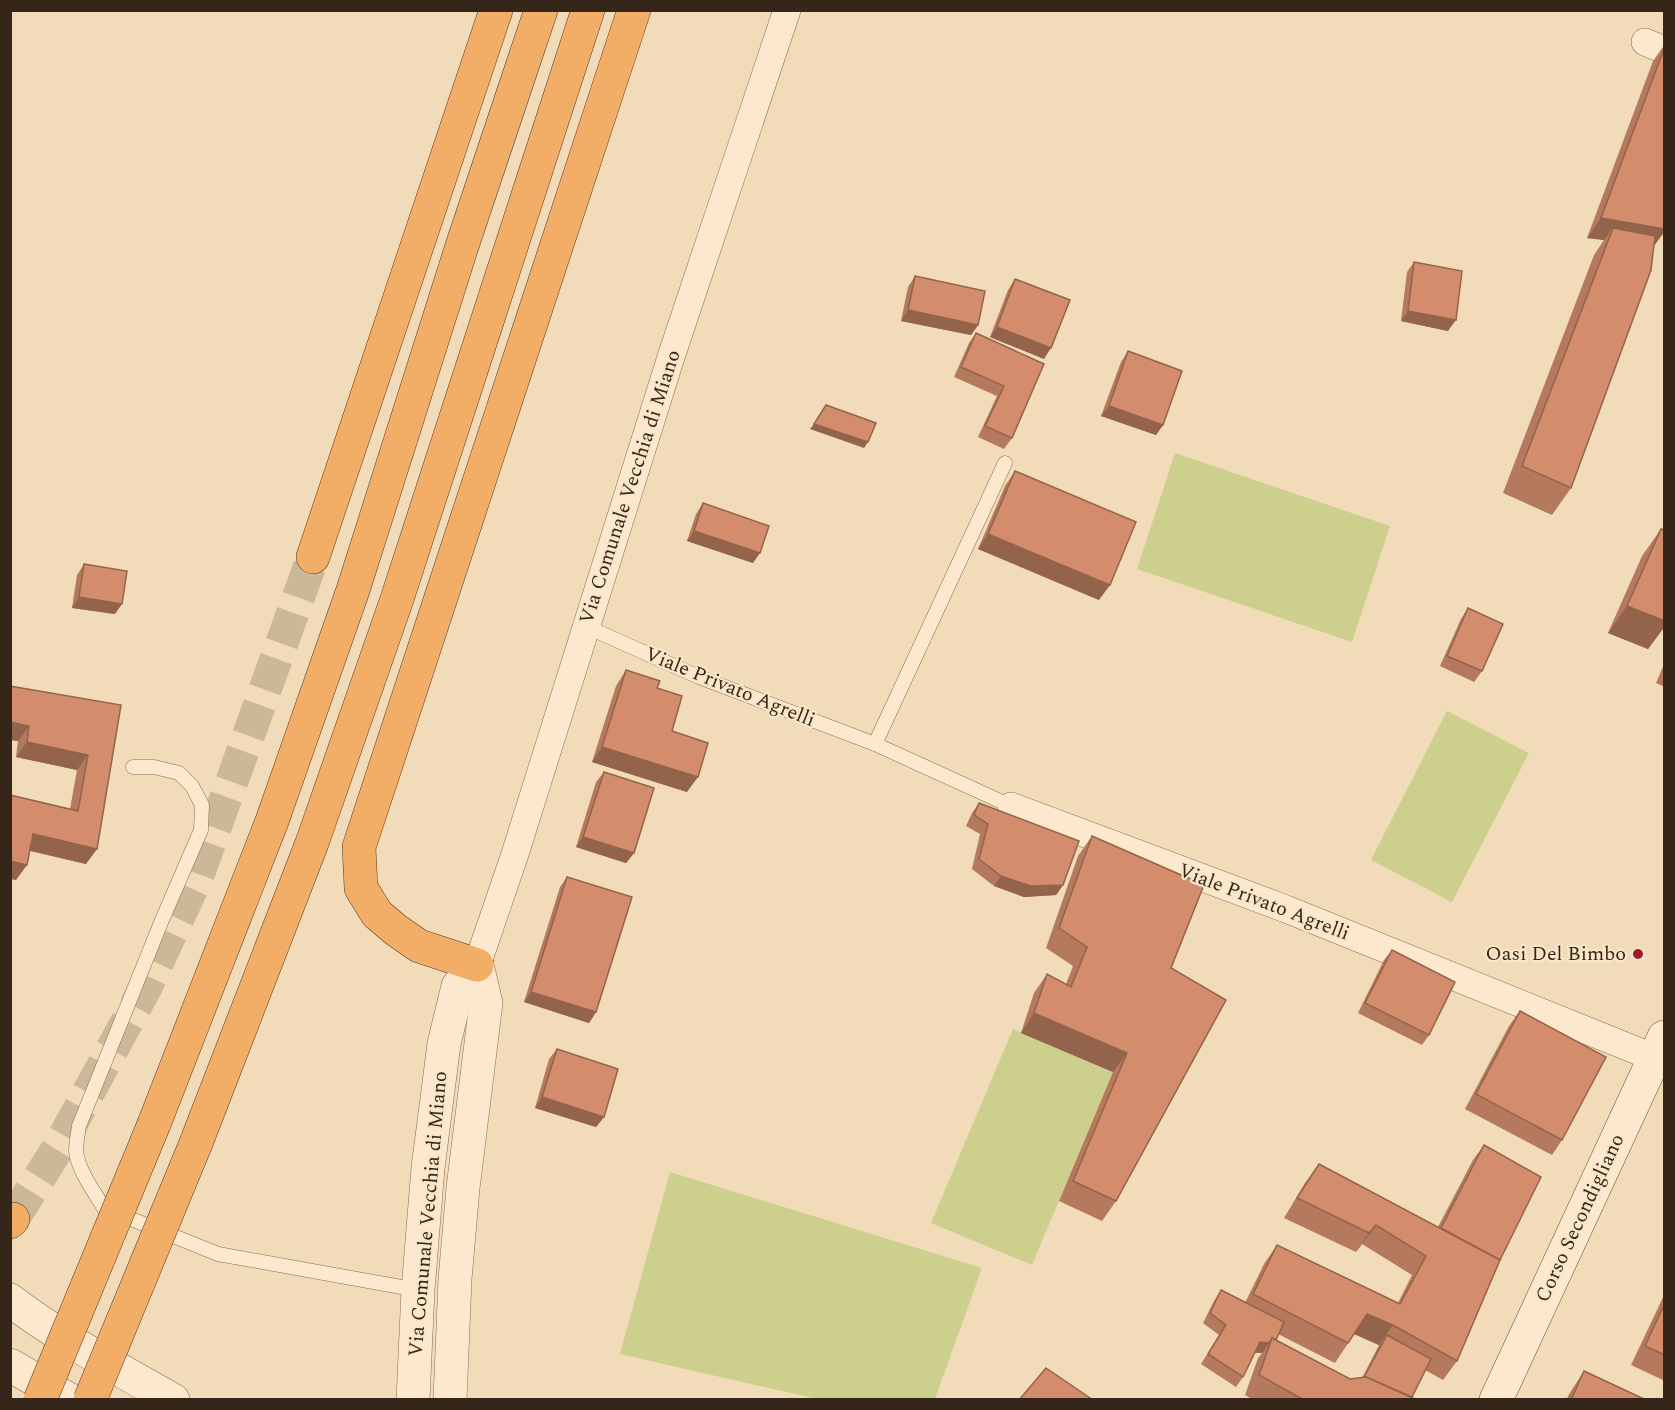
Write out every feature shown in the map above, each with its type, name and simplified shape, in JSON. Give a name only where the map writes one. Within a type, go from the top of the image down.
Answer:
[{"type":"highway","points":[[313,557],[496,10]]},
{"type":"highway","points":[[40,1400],[154,1124],[272,821],[353,590],[459,257],[541,10]]},
{"type":"highway","points":[[90,1400],[196,1143],[312,843],[381,644],[588,10]]},
{"type":"highway","points":[[477,965],[419,946],[377,914],[361,888],[358,848],[634,10]]},
{"type":"street","name":"Via Comunale Vecchia di Miano","points":[[413,1400],[418,1290],[428,1168],[444,1044],[458,986],[477,965],[515,854],[671,357],[787,10]]},
{"type":"street","name":"Viale Privato Agrelli","points":[[1011,806],[1660,1048]]},
{"type":"street","name":"Via Comunale Vecchia di Miano","points":[[450,1400],[455,1279],[463,1188],[486,1003],[477,965]]},
{"type":"street","name":"Corso Secondigliano","points":[[1496,1400],[1660,1048]]},
{"type":"street","points":[[10,1300],[38,1321],[173,1400]]},
{"type":"street","points":[[10,1365],[70,1400]]},
{"type":"lane","points":[[875,744],[1005,463]]},
{"type":"lane","name":"Viale Privato Agrelli","points":[[585,626],[699,677],[875,744],[1011,806]]},
{"type":"lane","points":[[133,767],[154,767],[179,773],[192,786],[202,806],[201,830],[79,1126],[76,1151],[82,1171],[104,1208],[218,1254],[418,1290]]},
{"type":"green space","points":[[1175,453],[1390,526],[1352,642],[1137,569]]},
{"type":"green space","points":[[1447,711],[1529,753],[1452,902],[1371,860]]},
{"type":"green space","points":[[1013,1029],[1113,1072],[1032,1265],[931,1223]]},
{"type":"green space","points":[[670,1172],[982,1268],[935,1399],[817,1399],[620,1354]]},
{"type":"building","points":[[1665,46],[1665,229],[1601,218]]},
{"type":"building","points":[[1613,228],[1655,236],[1651,270],[1571,488],[1522,466]]},
{"type":"building","points":[[1414,262],[1462,271],[1456,320],[1408,311]]},
{"type":"building","points":[[915,276],[985,291],[978,325],[908,310]]},
{"type":"building","points":[[1015,279],[1070,300],[1051,348],[997,327]]},
{"type":"building","points":[[976,333],[1044,364],[1012,438],[985,426],[1004,386],[961,367]]},
{"type":"building","points":[[1128,351],[1182,371],[1163,425],[1109,406]]},
{"type":"building","points":[[826,405],[876,423],[868,442],[814,424]]},
{"type":"building","points":[[1015,471],[1136,522],[1110,585],[988,534]]},
{"type":"building","points":[[703,503],[769,526],[760,553],[694,531]]},
{"type":"building","points":[[1661,529],[1665,530],[1665,621],[1627,606]]},
{"type":"building","points":[[84,564],[127,571],[122,604],[79,597]]},
{"type":"building","points":[[1468,608],[1503,624],[1482,671],[1447,656]]},
{"type":"building","points":[[626,670],[660,681],[657,688],[682,696],[672,731],[708,743],[698,777],[602,747]]},
{"type":"building","points":[[10,686],[121,705],[97,849],[33,834],[27,865],[10,861],[10,795],[78,811],[88,755],[27,742],[29,726],[10,722]]},
{"type":"building","points":[[604,772],[654,788],[634,853],[583,837]]},
{"type":"building","points":[[979,803],[1079,841],[1063,885],[1031,886],[1001,876],[979,859],[988,824],[974,815]]},
{"type":"building","points":[[1092,836],[1204,885],[1171,968],[1226,1000],[1116,1201],[1073,1181],[1127,1053],[1034,1013],[1047,974],[1071,987],[1087,947],[1059,928]]},
{"type":"building","points":[[567,877],[632,897],[596,1012],[531,992]]},
{"type":"building","points":[[1392,950],[1455,982],[1429,1035],[1365,1003]]},
{"type":"building","points":[[1520,1011],[1606,1057],[1562,1140],[1476,1094]]},
{"type":"building","points":[[557,1049],[618,1069],[604,1117],[542,1097]]},
{"type":"building","points":[[1484,1145],[1541,1177],[1500,1260],[1441,1228]]},
{"type":"building","points":[[1319,1164],[1500,1260],[1457,1361],[1393,1325],[1367,1314],[1348,1343],[1253,1294],[1277,1245],[1400,1304],[1426,1256],[1376,1225],[1369,1233],[1297,1198]]},
{"type":"building","points":[[1221,1290],[1284,1322],[1276,1340],[1272,1338],[1269,1343],[1260,1342],[1243,1377],[1208,1354],[1226,1325],[1210,1313]]},
{"type":"building","points":[[1665,1303],[1665,1355],[1645,1346]]},
{"type":"building","points":[[1387,1335],[1431,1359],[1412,1397],[1364,1377]]},
{"type":"building","points":[[1272,1338],[1350,1379],[1366,1377],[1417,1400],[1304,1400],[1259,1375]]},
{"type":"building","points":[[1046,1368],[1093,1400],[1019,1400]]},
{"type":"building","points":[[1584,1371],[1646,1400],[1571,1400]]},
{"type":"tunnel","points":[[13,1219],[58,1148],[146,987],[198,875],[313,557]]},
{"type":"place","name":"Oasi Del Bimbo","points":[[1638,954]]}]
